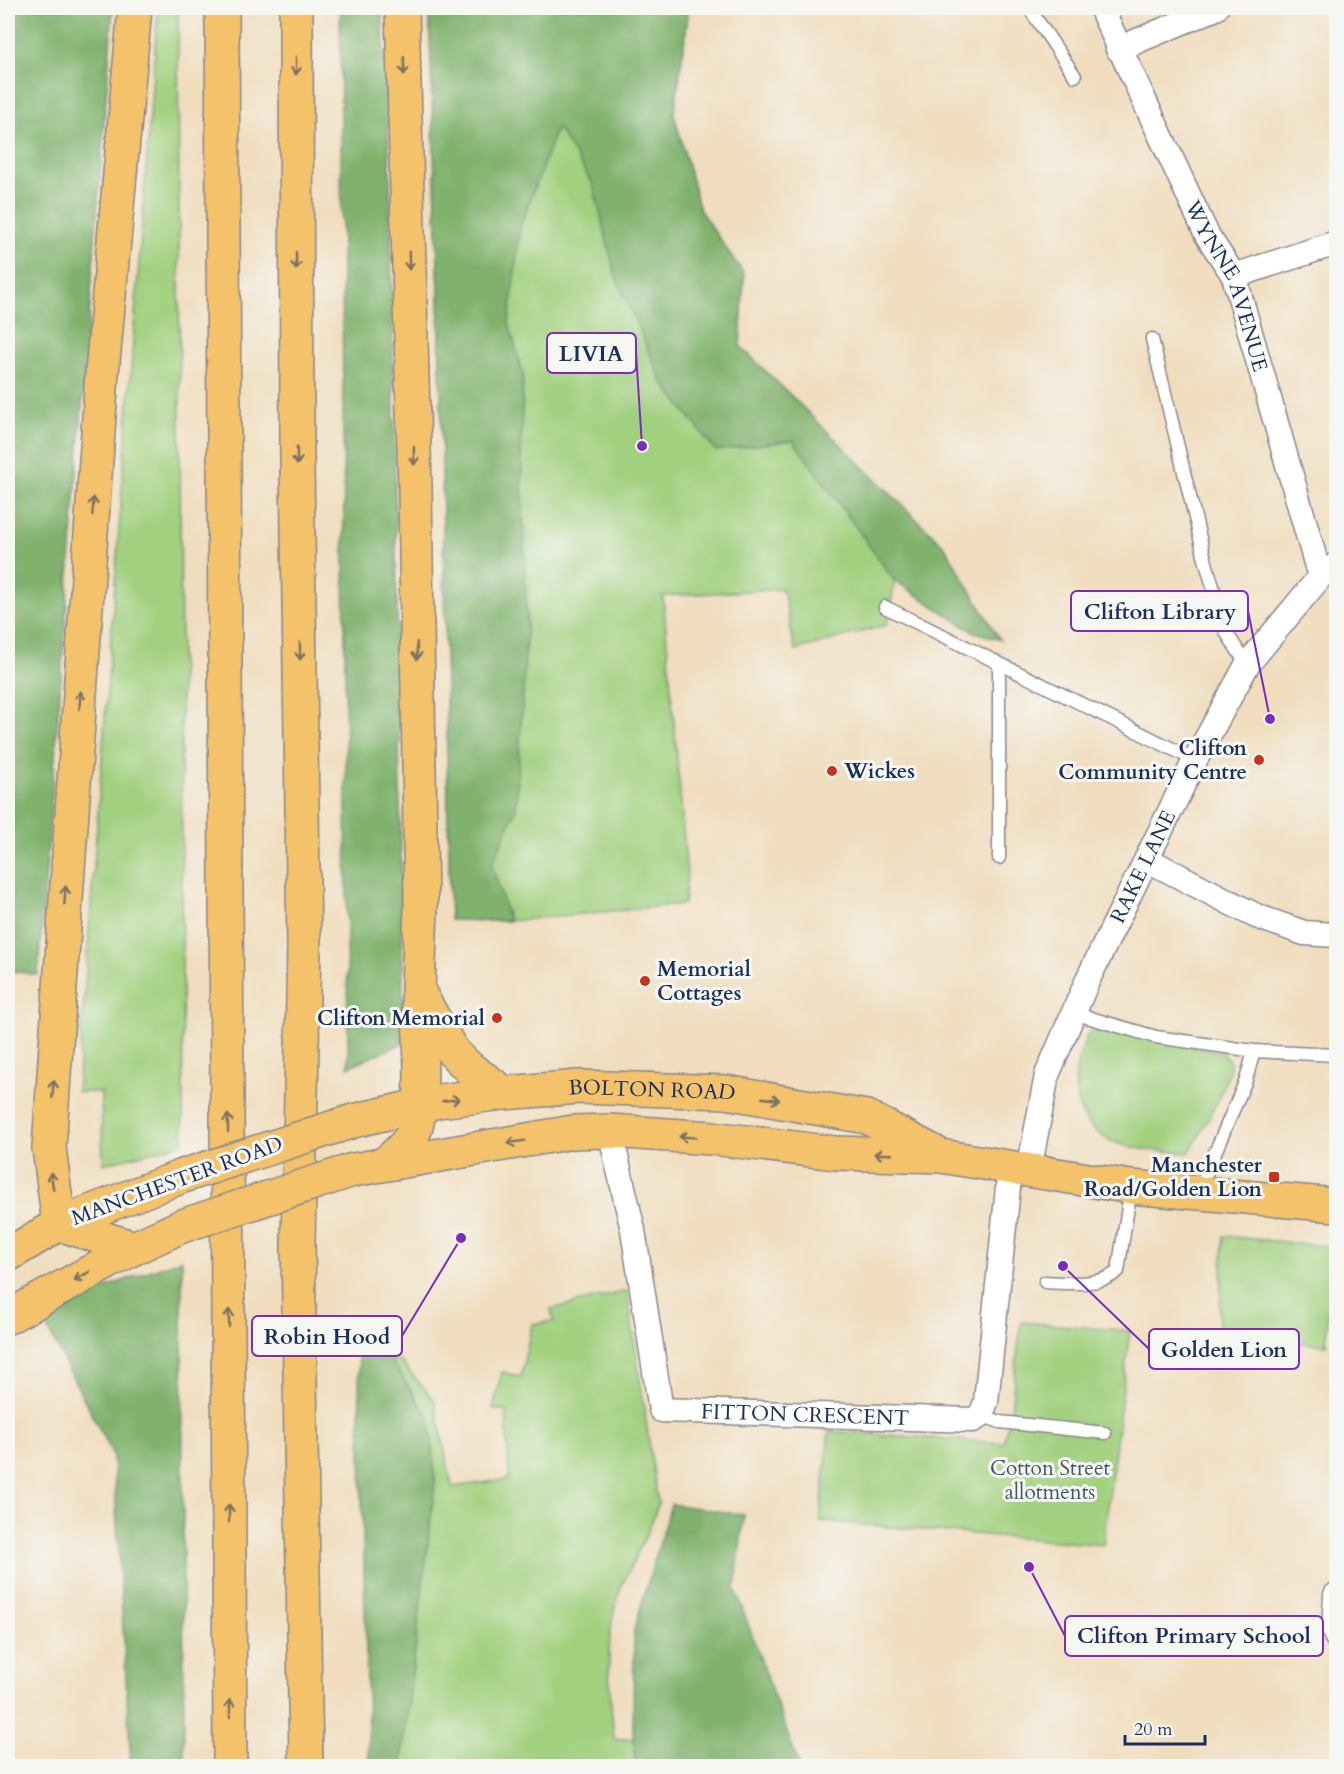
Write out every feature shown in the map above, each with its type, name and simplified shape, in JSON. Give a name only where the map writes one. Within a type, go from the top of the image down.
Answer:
[{"type":"main road","points":[[134,1248],[101,1240],[59,1224],[49,1148],[101,385],[135,8]]},
{"type":"main road","points":[[222,8],[230,1767]]},
{"type":"main road","points":[[296,8],[297,464],[304,946],[298,1243],[306,1767]]},
{"type":"main road","points":[[387,1162],[405,1147],[416,1127],[421,906],[415,486],[402,8]]},
{"type":"main road","points":[[418,992],[452,1051],[469,1068],[504,1093]]},
{"type":"main road","name":"BOLTON ROAD","points":[[353,1121],[418,1106],[504,1093],[579,1088],[726,1092],[867,1117],[941,1156]]},
{"type":"main road","name":"MANCHESTER ROAD","points":[[8,1255],[59,1224],[183,1176],[353,1121]]},
{"type":"main road","name":"BOLTON ROAD","points":[[353,1170],[387,1162],[573,1132],[610,1131],[712,1138],[835,1153],[941,1156],[1131,1187],[1336,1205]]},
{"type":"main road","name":"MANCHESTER ROAD","points":[[8,1317],[134,1248],[182,1226],[353,1170]]},
{"type":"street","name":"WYNNE AVENUE","points":[[1101,8],[1207,235],[1234,276],[1328,571]]},
{"type":"street","points":[[1119,49],[1216,8]]},
{"type":"street","points":[[1234,276],[1336,243]]},
{"type":"street","name":"RAKE LANE","points":[[1020,1169],[1047,1076],[1073,1013],[1195,760],[1247,665],[1328,571]]},
{"type":"street","points":[[1148,860],[1256,916],[1304,933],[1336,934]]},
{"type":"street","name":"FITTON CRESCENT","points":[[610,1131],[633,1230],[661,1410],[973,1420],[981,1415]]},
{"type":"street","points":[[981,1415],[986,1402],[1020,1169]]},
{"type":"street","points":[[1336,1595],[1334,1630],[1336,1636]]},
{"type":"lane","points":[[1029,8],[1075,76]]},
{"type":"lane","points":[[1152,339],[1226,632],[1247,665]]},
{"type":"lane","points":[[885,607],[1195,760]]},
{"type":"lane","points":[[999,664],[999,858]]},
{"type":"lane","points":[[1073,1013],[1156,1038],[1254,1051],[1336,1055]]},
{"type":"lane","points":[[1197,1194],[1246,1080],[1254,1051]]},
{"type":"lane","points":[[1045,1282],[1069,1283],[1110,1279],[1118,1271],[1131,1187]]},
{"type":"lane","points":[[981,1415],[1000,1422],[1105,1433]]},
{"type":"green space","points":[[8,8],[113,8],[38,975],[11,971],[8,916]]},
{"type":"green space","points":[[158,8],[178,8],[183,1144],[103,1164],[101,1092],[77,1092]]},
{"type":"green space","points":[[340,8],[382,8],[390,172],[404,1043],[348,1067]]},
{"type":"green space","points":[[429,8],[689,8],[674,114],[700,211],[744,274],[740,346],[943,546],[972,631],[895,580],[887,625],[795,650],[783,589],[663,596],[687,875],[684,904],[509,921],[450,920],[439,290]]},
{"type":"green space","points":[[429,8],[689,8],[674,114],[700,211],[744,274],[740,346],[945,547],[1000,640],[972,631],[894,580],[793,440],[716,451],[662,382],[615,274],[593,184],[557,127],[520,227],[509,323],[523,375],[521,454],[527,622],[516,809],[492,865],[509,921],[450,920],[439,290]]},
{"type":"green space","points":[[1097,1029],[1220,1052],[1230,1062],[1224,1085],[1205,1125],[1188,1153],[1147,1150],[1123,1145],[1105,1137],[1091,1127],[1082,1114],[1077,1099],[1077,1066],[1089,1032]]},
{"type":"green space","points":[[1224,1236],[1333,1247],[1326,1345],[1218,1337]]},
{"type":"green space","points":[[182,1259],[184,1766],[131,1766],[113,1455],[41,1316],[117,1283]]},
{"type":"green space","points":[[627,1291],[658,1503],[646,1536],[621,1588],[611,1625],[609,1644],[609,1682],[614,1739],[633,1739],[636,1766],[401,1766],[435,1483],[430,1419],[389,1358],[401,1362],[435,1401],[452,1487],[509,1479],[506,1411],[493,1409],[502,1372],[521,1377],[532,1324],[554,1321],[551,1309]]},
{"type":"green space","name":"Cotton Street allotments","points":[[1021,1322],[1130,1331],[1103,1545],[820,1521],[829,1431],[1003,1443],[1010,1419]]},
{"type":"green space","points":[[358,1338],[389,1358],[430,1419],[435,1483],[401,1766],[369,1766]]},
{"type":"green space","points":[[671,1504],[744,1515],[735,1588],[799,1766],[636,1766],[633,1739],[634,1630]]},
{"type":"place","name":"LIVIA","points":[[642,446]]},
{"type":"place","name":"Clifton Library","points":[[1270,719]]},
{"type":"place","name":"Clifton Community Centre","points":[[1259,760]]},
{"type":"place","name":"Wickes","points":[[832,771]]},
{"type":"place","name":"Memorial Cottages","points":[[645,981]]},
{"type":"place","name":"Clifton Memorial","points":[[497,1018]]},
{"type":"place","name":"Manchester Road/Golden Lion","points":[[1274,1177]]},
{"type":"place","name":"Robin Hood","points":[[461,1238]]},
{"type":"place","name":"Golden Lion","points":[[1063,1266]]},
{"type":"place","name":"Clifton Primary School","points":[[1029,1567]]}]
